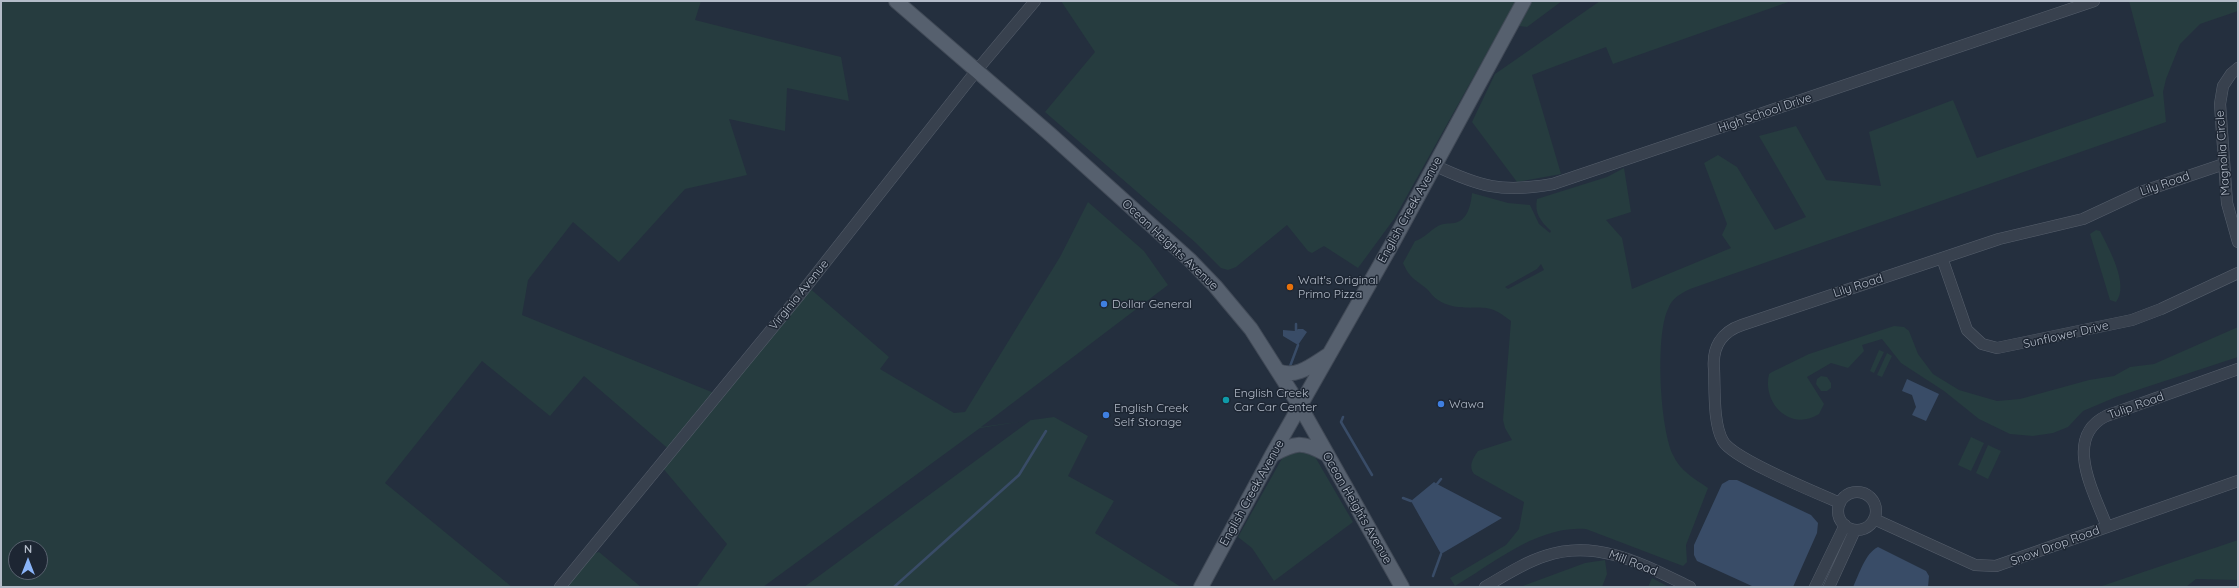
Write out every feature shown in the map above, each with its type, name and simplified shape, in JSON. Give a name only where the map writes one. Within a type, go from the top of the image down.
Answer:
[{"type":"main road","name":"Ocean Heights Avenue","points":[[896,1],[977,70],[1191,261],[1244,320],[1300,406],[1402,587]]},
{"type":"main road","name":"English Creek Avenue","points":[[1202,587],[1272,455],[1392,244],[1524,1]]},
{"type":"main road","points":[[1278,371],[1286,375],[1296,374],[1328,355]]},
{"type":"main road","points":[[1272,455],[1288,446],[1299,444],[1307,445],[1327,454]]},
{"type":"street","name":"Virginia Avenue","points":[[560,587],[798,297],[977,70],[1035,1]]},
{"type":"street","name":"High School Drive","points":[[1434,165],[1488,187],[1520,189],[1553,184],[2094,1]]},
{"type":"street","name":"Magnolia Circle","points":[[2238,68],[2225,81],[2220,97],[2228,211],[2238,242]]},
{"type":"street","name":"Lily Road","points":[[1840,503],[1739,456],[1726,446],[1718,424],[1713,366],[1716,346],[1724,335],[1736,327],[1999,239],[2074,222],[2141,192],[2224,164]]},
{"type":"street","name":"Sunflower Drive","points":[[1942,258],[1967,330],[1982,344],[1997,348],[2132,320],[2161,309],[2238,273]]},
{"type":"street","name":"Tulip Road","points":[[2107,528],[2083,454],[2084,440],[2091,426],[2106,416],[2238,369]]},
{"type":"street","name":"Snow Drop Road","points":[[1874,519],[1970,564],[1985,567],[2002,565],[2238,481]]},
{"type":"street","points":[[1860,492],[1865,494],[1870,498],[1876,508],[1874,519],[1866,528],[1850,527],[1839,515],[1840,503],[1848,495],[1860,492]]},
{"type":"street","points":[[1816,587],[1850,527]]},
{"type":"street","points":[[1829,587],[1850,527]]},
{"type":"street","name":"Mill Road","points":[[1485,587],[1524,565],[1544,556],[1579,550],[1599,551],[1625,557],[1690,587]]},
{"type":"green space","points":[[1,1],[701,1],[695,20],[841,57],[849,101],[787,88],[785,131],[729,119],[747,175],[685,189],[619,262],[573,222],[528,280],[522,315],[719,395],[807,286],[889,357],[880,369],[954,413],[965,412],[1060,257],[1088,202],[1144,251],[1168,285],[981,427],[1023,421],[980,428],[763,587],[697,586],[727,544],[661,466],[672,452],[584,376],[550,416],[482,361],[385,483],[512,587],[1,587]]},
{"type":"green space","points":[[1061,1],[1516,1],[1394,219],[1358,268],[1324,246],[1312,253],[1308,251],[1287,225],[1236,267],[1228,270],[1221,268],[1196,243],[1045,112],[1095,52]]},
{"type":"green space","points":[[1532,1],[1562,1],[1527,27],[1519,26]]},
{"type":"green space","points":[[1600,1],[1791,1],[1613,64],[1606,47],[1532,75],[1561,174],[1517,182],[1472,122],[1495,74]]},
{"type":"green space","points":[[2129,1],[2238,1],[2238,11],[2200,24],[2180,44],[2166,79],[2163,92],[2166,122],[1690,289],[1674,299],[1668,309],[1661,339],[1660,360],[1662,404],[1665,425],[1673,455],[1679,466],[1708,488],[1686,545],[1687,562],[1683,566],[1586,529],[1568,529],[1534,539],[1517,547],[1455,586],[1450,578],[1506,545],[1519,529],[1524,502],[1474,474],[1471,468],[1473,459],[1478,451],[1512,440],[1505,428],[1503,420],[1511,321],[1500,313],[1490,309],[1456,307],[1436,299],[1427,289],[1413,278],[1403,263],[1415,241],[1422,238],[1440,225],[1459,222],[1466,216],[1470,207],[1472,193],[1508,203],[1530,205],[1539,224],[1550,233],[1551,231],[1541,221],[1537,213],[1537,199],[1607,177],[1624,168],[1631,212],[1606,220],[1622,238],[1632,289],[1731,248],[1722,235],[1727,224],[1704,163],[1718,155],[1737,167],[1775,230],[1806,217],[1759,136],[1796,126],[1826,180],[1881,186],[1869,132],[1953,100],[1977,158],[2154,96]],"holes":[[[1541,264],[1544,270],[1508,289],[1505,287],[1537,269]]]},
{"type":"green space","points":[[2096,230],[2100,231],[2108,246],[2119,276],[2121,286],[2120,295],[2116,302],[2110,300],[2090,234]]},
{"type":"green space","points":[[1894,326],[1904,327],[1909,331],[1918,354],[1933,374],[1959,390],[1997,401],[2020,399],[2089,380],[2114,376],[2130,367],[2154,364],[2238,327],[2238,357],[2116,397],[2083,411],[2068,427],[2053,433],[2033,436],[2010,434],[1979,419],[1944,391],[1901,363],[1882,339],[1862,345],[1864,351],[1848,368],[1831,363],[1807,377],[1824,404],[1819,414],[1809,419],[1798,420],[1781,412],[1774,405],[1768,385],[1769,374],[1772,372],[1809,354]]},
{"type":"green space","points":[[1879,350],[1884,352],[1874,373],[1870,371]]},
{"type":"green space","points":[[1887,353],[1892,356],[1882,377],[1877,375]]},
{"type":"green space","points":[[1821,376],[1827,377],[1831,383],[1831,388],[1827,391],[1821,391],[1816,384],[1817,379]]},
{"type":"green space","points":[[1054,417],[1088,436],[1068,476],[1114,501],[1095,533],[1181,587],[804,587],[1031,420]]},
{"type":"green space","points":[[1971,437],[1984,443],[1971,471],[1958,465]]},
{"type":"green space","points":[[1988,445],[2001,451],[1988,479],[1976,473]]},
{"type":"green space","points":[[1296,449],[1314,455],[1353,522],[1274,581],[1252,548],[1238,537],[1285,454]]},
{"type":"green space","points":[[2238,540],[2238,580],[2196,579],[2186,587],[2099,587]]},
{"type":"green space","points":[[599,552],[641,587],[563,587],[589,555]]},
{"type":"green space","points":[[1605,560],[1607,574],[1602,587],[1520,587],[1585,563]]},
{"type":"green space","points":[[1652,578],[1669,587],[1648,587]]},
{"type":"water","points":[[1298,329],[1303,329],[1307,332],[1298,345],[1283,336],[1283,330],[1295,331]]},
{"type":"water","points":[[1907,379],[1939,394],[1926,421],[1912,415],[1916,407],[1912,395],[1902,391]]},
{"type":"water","points":[[1729,480],[1737,480],[1811,515],[1818,523],[1817,533],[1793,587],[1754,587],[1697,561],[1694,555],[1694,545],[1722,484]]},
{"type":"water","points":[[1434,482],[1502,518],[1441,554],[1411,501]]},
{"type":"water","points":[[1878,547],[1926,571],[1929,576],[1928,587],[1853,587],[1869,554]]},
{"type":"waterway","points":[[1296,324],[1296,331]]},
{"type":"waterway","points":[[1289,369],[1298,345]]},
{"type":"waterway","points":[[1343,417],[1341,422],[1372,475]]},
{"type":"waterway","points":[[894,587],[1019,475],[1046,431]]},
{"type":"waterway","points":[[1437,484],[1441,479]]},
{"type":"waterway","points":[[1403,498],[1411,501]]},
{"type":"waterway","points":[[1433,576],[1441,554]]},
{"type":"place","name":"Walt's Original Primo Pizza","points":[[1290,287]]},
{"type":"place","name":"Dollar General","points":[[1104,304]]},
{"type":"place","name":"English Creek Car Car Center","points":[[1226,400]]},
{"type":"place","name":"Wawa","points":[[1441,404]]},
{"type":"place","name":"English Creek Self Storage","points":[[1106,415]]}]
